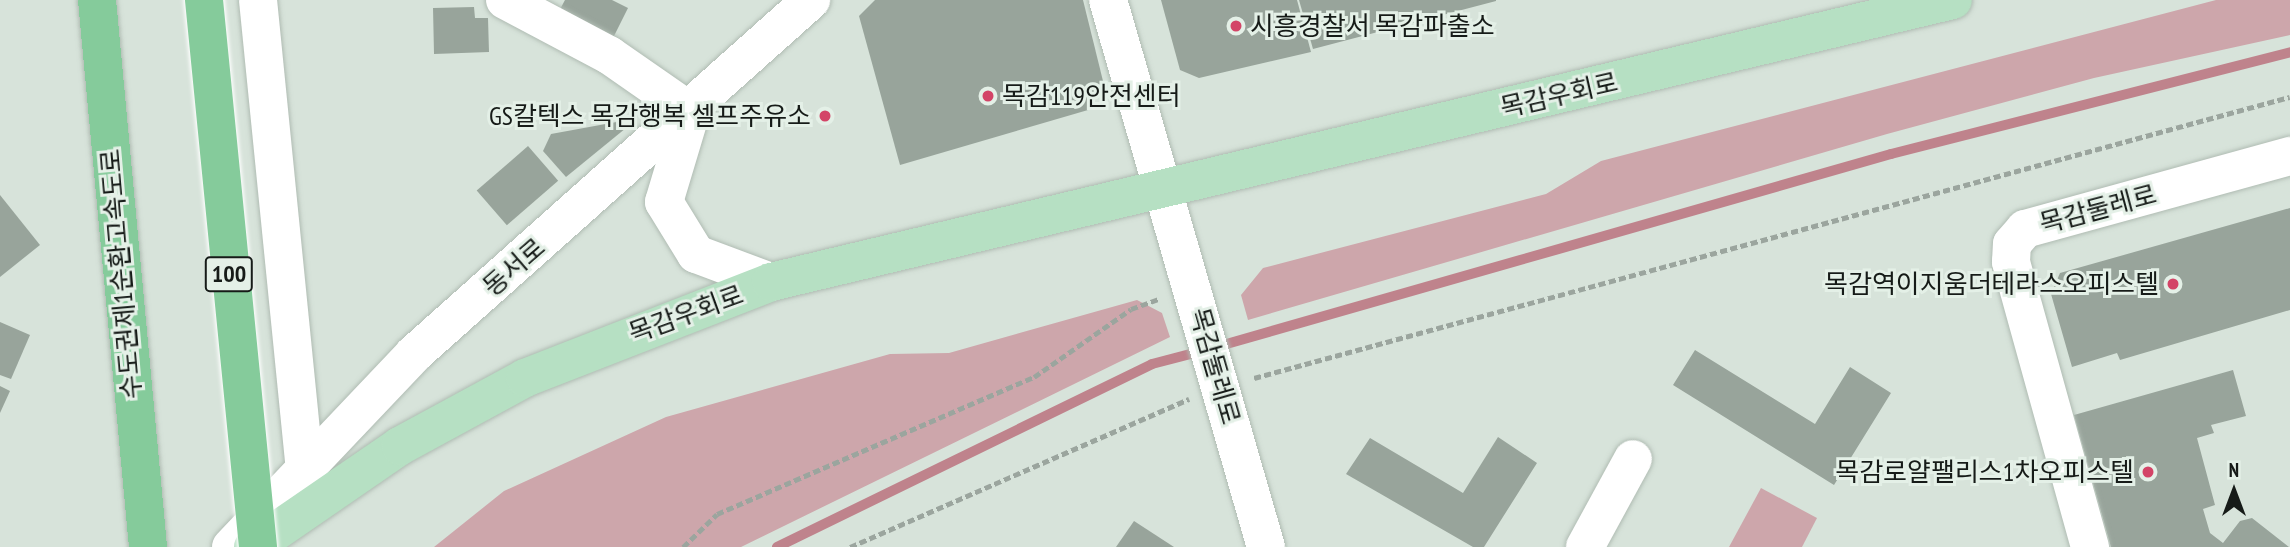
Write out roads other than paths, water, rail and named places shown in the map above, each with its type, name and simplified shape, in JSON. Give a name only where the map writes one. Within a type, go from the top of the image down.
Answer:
[{"type":"highway","name":"수도권제1순환고속도로","points":[[97,0],[148,547]]},
{"type":"highway","name":"100","points":[[204,0],[255,547]]},
{"type":"main road","name":"목감우회로","points":[[255,547],[400,446],[525,378],[771,282],[1940,2]]},
{"type":"street","points":[[258,0],[305,469]]},
{"type":"street","points":[[505,0],[609,55],[691,112],[664,202],[696,254],[771,282]]},
{"type":"street","name":"동서로","points":[[231,547],[414,354],[691,112],[811,0]]},
{"type":"street","points":[[1108,0],[1163,186]]},
{"type":"street","name":"목감둘레로","points":[[2090,547],[2011,262],[2012,244],[2025,229],[2290,156]]},
{"type":"street","name":"목감둘레로","points":[[1163,186],[1266,547]]},
{"type":"street","points":[[1585,547],[1633,459]]},
{"type":"waterway","points":[[1216,347],[1891,154],[2290,52]]},
{"type":"waterway","points":[[777,547],[1152,364],[1202,351]]},
{"type":"place","name":"시흥경찰서 목감파출소","points":[[1236,26]]},
{"type":"place","name":"목감119안전센터","points":[[988,96]]},
{"type":"place","name":"GS칼텍스 목감행복 셀프주유소","points":[[825,116]]},
{"type":"place","name":"목감역이지움더테라스오피스텔","points":[[2173,284]]},
{"type":"place","name":"목감로얄팰리스1차오피스텔","points":[[2148,472]]}]
